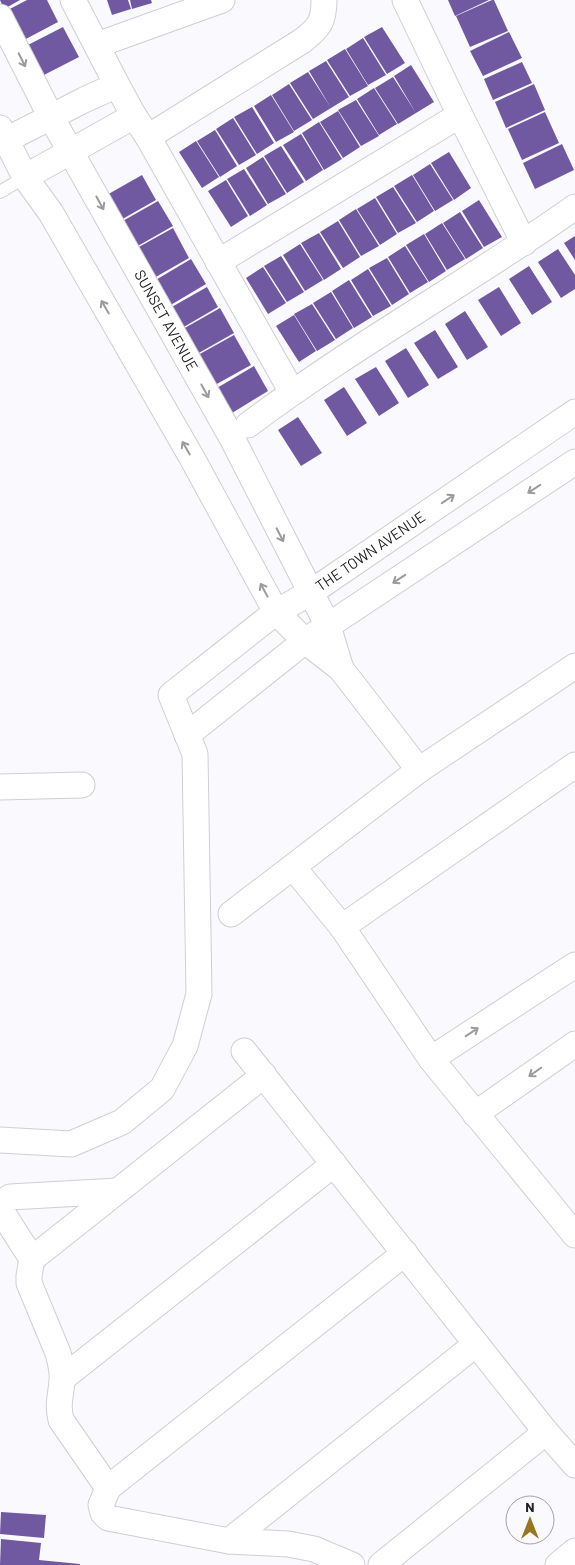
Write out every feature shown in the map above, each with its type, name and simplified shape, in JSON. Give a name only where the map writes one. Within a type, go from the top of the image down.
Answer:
[{"type":"street","points":[[73,0],[134,116],[148,137],[292,392]]},
{"type":"street","points":[[97,45],[222,0]]},
{"type":"street","points":[[148,137],[302,41],[314,31],[323,19],[324,0]]},
{"type":"street","points":[[405,0],[524,243]]},
{"type":"street","name":"SUNSET AVENUE","points":[[0,17],[51,117],[232,438],[328,626],[341,669]]},
{"type":"street","points":[[118,85],[51,117],[2,137],[25,178],[56,221],[196,466],[276,612],[305,641],[341,669],[420,770]]},
{"type":"street","points":[[218,262],[460,115]]},
{"type":"street","points":[[25,178],[134,116]]},
{"type":"street","points":[[248,425],[292,392],[524,243],[575,207]]},
{"type":"street","name":"THE TOWN AVENUE","points":[[187,735],[170,695],[276,612],[310,593],[575,412]]},
{"type":"street","points":[[0,1140],[71,1144],[122,1122],[162,1089],[185,1046],[199,994],[195,754],[187,735],[305,641],[575,462]]},
{"type":"street","points":[[231,914],[420,770],[575,666]]},
{"type":"street","points":[[342,926],[575,764]]},
{"type":"street","points":[[0,787],[82,785]]},
{"type":"street","points":[[293,867],[342,926],[431,1059],[575,1235]]},
{"type":"street","points":[[431,1059],[575,965]]},
{"type":"street","points":[[475,1114],[575,1044]]},
{"type":"street","points":[[244,1051],[546,1432],[575,1465]]},
{"type":"street","points":[[108,1488],[61,1420],[58,1408],[63,1378],[58,1353],[29,1283],[32,1259],[264,1076]]},
{"type":"street","points":[[63,1378],[334,1164]]},
{"type":"street","points":[[32,1259],[2,1212],[3,1202],[10,1197],[118,1191]]},
{"type":"street","points":[[352,1565],[314,1549],[288,1544],[229,1541],[108,1518],[100,1506],[108,1488],[404,1253]]},
{"type":"street","points":[[229,1541],[476,1344]]},
{"type":"street","points":[[380,1565],[546,1432]]},
{"type":"street","points":[[558,1565],[575,1551]]},
{"type":"lane","points":[[0,192],[25,178]]},
{"type":"building","points":[[0,0],[20,0],[4,9]]},
{"type":"building","points":[[27,0],[47,0],[58,22],[22,41],[6,11]]},
{"type":"building","points":[[107,0],[128,0],[131,9],[112,15]]},
{"type":"building","points":[[130,0],[151,0],[152,3],[132,9]]},
{"type":"building","points":[[448,0],[489,0],[455,16]]},
{"type":"building","points":[[494,0],[508,31],[470,47],[456,16]]},
{"type":"building","points":[[63,27],[79,57],[40,77],[24,47]]},
{"type":"building","points":[[382,27],[405,63],[387,74],[364,37]]},
{"type":"building","points":[[509,32],[522,58],[483,76],[470,51]]},
{"type":"building","points":[[363,38],[386,75],[368,85],[346,49]]},
{"type":"building","points":[[345,49],[368,86],[350,96],[327,60]]},
{"type":"building","points":[[326,61],[349,97],[331,108],[309,71]]},
{"type":"building","points":[[522,62],[532,83],[493,100],[484,79]]},
{"type":"building","points":[[411,65],[434,102],[416,113],[394,76]]},
{"type":"building","points":[[308,72],[331,108],[313,119],[290,83]]},
{"type":"building","points":[[393,77],[416,113],[398,124],[375,88]]},
{"type":"building","points":[[289,84],[312,120],[294,131],[272,95]]},
{"type":"building","points":[[534,84],[545,110],[506,128],[495,102]]},
{"type":"building","points":[[374,88],[397,124],[379,135],[357,99]]},
{"type":"building","points":[[271,95],[294,132],[276,142],[254,106]]},
{"type":"building","points":[[356,100],[379,136],[361,146],[338,110]]},
{"type":"building","points":[[252,107],[274,143],[257,154],[234,117]]},
{"type":"building","points":[[338,111],[360,147],[343,158],[320,122]]},
{"type":"building","points":[[545,112],[559,143],[522,160],[508,129]]},
{"type":"building","points":[[233,118],[256,155],[239,165],[216,129]]},
{"type":"building","points":[[319,122],[342,159],[324,170],[302,133]]},
{"type":"building","points":[[215,130],[237,166],[220,177],[197,141]]},
{"type":"building","points":[[301,134],[323,170],[306,181],[283,145]]},
{"type":"building","points":[[196,141],[219,177],[202,188],[179,152]]},
{"type":"building","points":[[562,144],[574,170],[535,189],[523,163]]},
{"type":"building","points":[[281,146],[304,182],[287,193],[264,156]]},
{"type":"building","points":[[449,152],[471,188],[454,200],[431,163]]},
{"type":"building","points":[[263,157],[286,194],[268,204],[246,168]]},
{"type":"building","points":[[430,164],[453,200],[435,211],[413,175]]},
{"type":"building","points":[[244,169],[267,205],[250,216],[227,179]]},
{"type":"building","points":[[142,175],[156,200],[119,221],[105,196]]},
{"type":"building","points":[[412,175],[434,211],[417,222],[394,186]]},
{"type":"building","points":[[226,180],[248,216],[231,227],[208,191]]},
{"type":"building","points":[[393,187],[416,223],[398,233],[376,197]]},
{"type":"building","points":[[375,198],[397,234],[380,245],[357,209]]},
{"type":"building","points":[[479,200],[502,237],[484,247],[462,211]]},
{"type":"building","points":[[158,201],[173,226],[136,247],[121,222]]},
{"type":"building","points":[[356,209],[379,246],[361,256],[339,220]]},
{"type":"building","points":[[460,212],[483,248],[466,259],[443,223]]},
{"type":"building","points":[[338,221],[360,257],[343,268],[320,232]]},
{"type":"building","points":[[442,223],[465,259],[447,270],[425,234]]},
{"type":"building","points":[[173,228],[189,258],[154,278],[137,248]]},
{"type":"building","points":[[319,233],[341,269],[324,280],[301,243]]},
{"type":"building","points":[[424,234],[446,271],[429,282],[406,245]]},
{"type":"building","points":[[575,236],[575,260],[564,243]]},
{"type":"building","points":[[300,244],[323,280],[305,291],[283,255]]},
{"type":"building","points":[[405,246],[428,282],[410,293],[388,257]]},
{"type":"building","points":[[558,249],[575,275],[575,289],[561,298],[538,262]]},
{"type":"building","points":[[281,256],[304,292],[287,302],[264,266]]},
{"type":"building","points":[[387,258],[409,294],[392,305],[369,268]]},
{"type":"building","points":[[191,259],[206,284],[169,306],[154,281]]},
{"type":"building","points":[[529,266],[552,302],[532,315],[509,279]]},
{"type":"building","points":[[263,267],[286,303],[268,314],[246,278]]},
{"type":"building","points":[[368,269],[391,306],[373,316],[351,280]]},
{"type":"building","points":[[349,280],[372,317],[354,328],[332,291]]},
{"type":"building","points":[[207,287],[218,307],[182,328],[170,308]]},
{"type":"building","points":[[499,287],[521,323],[501,336],[478,300]]},
{"type":"building","points":[[331,292],[353,328],[336,339],[313,303]]},
{"type":"building","points":[[312,304],[335,340],[317,351],[294,314]]},
{"type":"building","points":[[220,308],[234,333],[197,354],[183,329]]},
{"type":"building","points":[[465,311],[488,347],[467,360],[445,324]]},
{"type":"building","points":[[294,315],[316,351],[299,362],[276,326]]},
{"type":"building","points":[[435,330],[458,367],[438,379],[414,343]]},
{"type":"building","points":[[234,335],[251,365],[215,385],[198,355]]},
{"type":"building","points":[[406,348],[429,385],[408,398],[385,361]]},
{"type":"building","points":[[254,366],[268,391],[232,413],[217,388]]},
{"type":"building","points":[[376,367],[399,403],[379,416],[355,379]]},
{"type":"building","points":[[344,387],[367,423],[347,436],[324,400]]},
{"type":"building","points":[[298,417],[322,453],[301,466],[278,430]]},
{"type":"building","points":[[1,1512],[46,1515],[44,1538],[0,1534]]},
{"type":"building","points":[[1,1539],[41,1543],[39,1560],[80,1565],[0,1565]]}]
